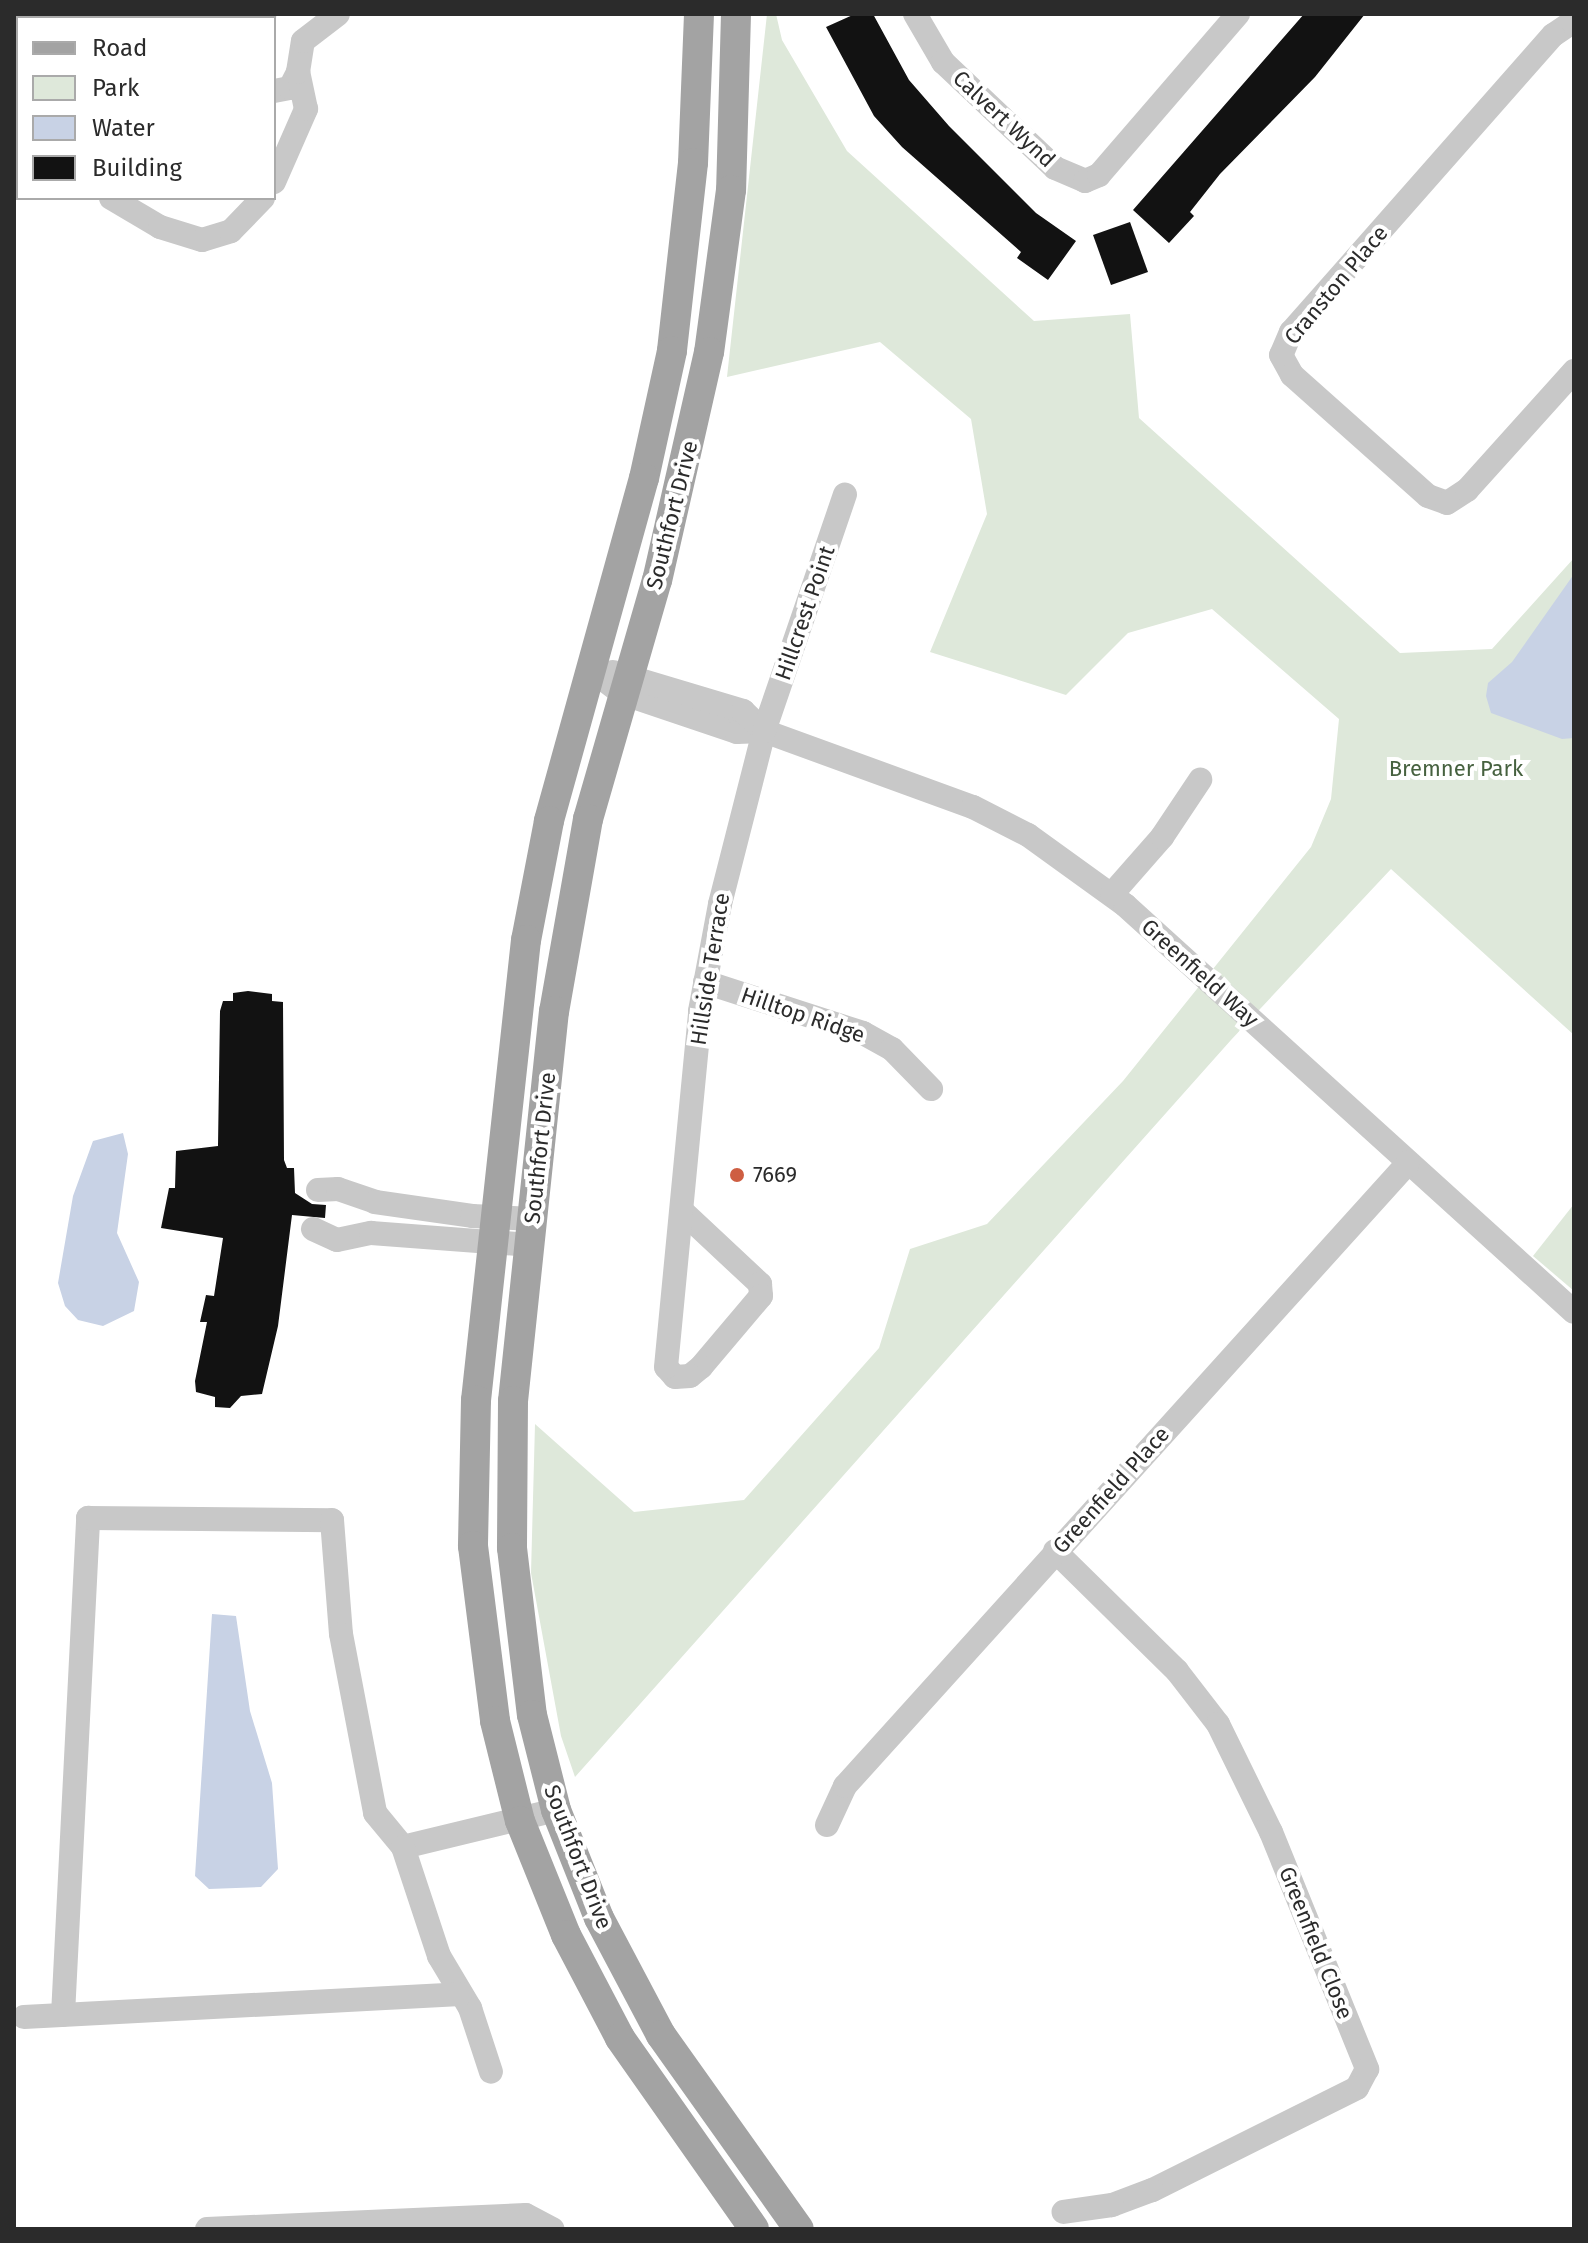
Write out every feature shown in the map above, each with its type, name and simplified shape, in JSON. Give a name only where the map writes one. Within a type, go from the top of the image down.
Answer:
[{"type":"main road","name":"Southfort Drive","points":[[699,14],[693,163],[672,351],[591,670],[549,821],[526,940],[476,1400],[473,1546],[495,1721],[520,1821],[566,1935],[620,2038],[754,2229]]},
{"type":"main road","name":"Southfort Drive","points":[[736,14],[731,190],[709,352],[657,580],[588,819],[566,933],[513,1401],[512,1548],[520,1648],[556,1810],[599,1918],[661,2035],[799,2229]]},
{"type":"street","points":[[276,91],[290,88],[298,72],[303,41],[338,14]]},
{"type":"street","name":"Calvert Wynd","points":[[915,14],[943,62],[1055,168],[1085,181],[1099,175],[1238,14]]},
{"type":"street","name":"Cranston Place","points":[[1574,21],[1553,35],[1312,309],[1283,344],[1281,355],[1292,375],[1428,496],[1447,503],[1467,490],[1574,371]]},
{"type":"street","points":[[276,177],[306,109],[298,72]]},
{"type":"street","points":[[114,200],[160,227],[202,240],[231,231],[261,200]]},
{"type":"street","name":"Hillcrest Point","points":[[764,731],[845,495]]},
{"type":"street","name":"Greenfield Way","points":[[591,670],[737,732],[764,731],[973,807],[1028,835],[1112,894],[1574,1312]]},
{"type":"street","name":"Hillside Terrace","points":[[682,1211],[760,1284],[761,1296],[701,1367],[690,1376],[675,1377],[666,1367],[705,982],[736,829],[764,731]]},
{"type":"street","points":[[1112,894],[1162,837],[1200,780]]},
{"type":"street","name":"Hilltop Ridge","points":[[705,982],[863,1033],[892,1049],[931,1089]]},
{"type":"street","name":"Greenfield Place","points":[[827,1825],[845,1786],[1408,1163]]},
{"type":"street","points":[[318,1190],[493,1231]]},
{"type":"street","points":[[313,1229],[337,1240],[371,1233],[532,1232]]},
{"type":"street","points":[[63,2015],[88,1518],[332,1520],[341,1634],[375,1813],[403,1847],[439,1956],[460,1994],[491,2072]]},
{"type":"street","name":"Greenfield Close","points":[[1055,1551],[1177,1671],[1218,1724],[1271,1832],[1367,2069],[1357,2088],[1152,2190],[1112,2205],[1063,2212]]},
{"type":"street","points":[[403,1847],[556,1810]]},
{"type":"street","points":[[24,2017],[460,1994]]},
{"type":"street","points":[[207,2229],[526,2215],[552,2229]]},
{"type":"green space","name":"Bremner Park","points":[[767,14],[776,14],[782,40],[847,151],[1034,321],[1130,314],[1139,418],[1400,653],[1492,649],[1574,558],[1574,1035],[1391,869],[1231,1040],[575,1777],[561,1736],[531,1573],[535,1424],[634,1512],[744,1500],[879,1348],[910,1249],[987,1224],[1123,1081],[1311,847],[1331,799],[1339,719],[1212,609],[1128,633],[1066,695],[930,652],[987,514],[971,419],[880,342],[727,377]]},
{"type":"green space","points":[[1574,1204],[1574,1291],[1533,1256]]},
{"type":"water","points":[[1574,574],[1574,738],[1562,739],[1491,713],[1486,696],[1488,683],[1512,662]]},
{"type":"water","points":[[123,1133],[128,1154],[117,1233],[139,1282],[134,1311],[103,1326],[78,1320],[65,1306],[58,1283],[73,1196],[93,1141]]},
{"type":"water","points":[[212,1614],[236,1616],[250,1711],[272,1783],[278,1869],[261,1887],[209,1889],[195,1876]]},
{"type":"building","points":[[855,14],[873,14],[909,80],[949,126],[1036,213],[1076,241],[1048,280],[1017,258],[1021,252],[902,147],[874,116],[826,27]]},
{"type":"building","points":[[1304,14],[1365,14],[1315,77],[1220,174],[1190,212],[1194,216],[1169,243],[1133,210]]},
{"type":"building","points":[[1130,222],[1148,272],[1111,285],[1093,235]]},
{"type":"building","points":[[233,993],[272,994],[272,1001],[283,1002],[284,1160],[287,1168],[294,1168],[295,1193],[312,1204],[326,1205],[325,1218],[292,1215],[278,1326],[262,1394],[241,1396],[230,1408],[215,1407],[215,1397],[196,1392],[195,1381],[207,1322],[200,1322],[206,1295],[214,1296],[223,1238],[161,1228],[169,1188],[175,1188],[176,1151],[218,1146],[220,1011],[223,1001],[233,1001]]},
{"type":"place","name":"7669","points":[[737,1175]]}]
